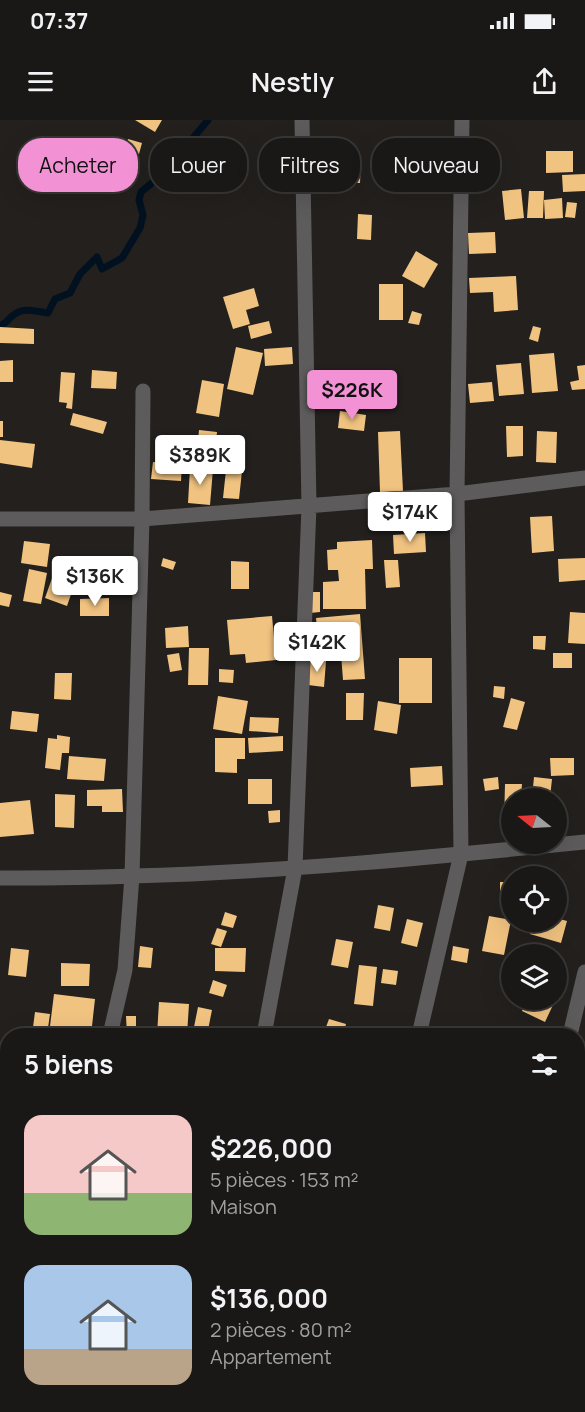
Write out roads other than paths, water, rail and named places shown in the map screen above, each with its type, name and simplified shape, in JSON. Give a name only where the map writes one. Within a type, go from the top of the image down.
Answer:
[{"type":"street","points":[[265,1028],[295,868],[309,506],[302,120]]},
{"type":"street","points":[[421,1028],[461,854],[457,494],[462,120]]},
{"type":"street","points":[[112,1028],[125,970],[132,876],[142,519],[142,391]]},
{"type":"street","points":[[0,519],[142,519],[457,494],[585,478]]},
{"type":"street","points":[[0,878],[132,876],[295,868],[585,842]]},
{"type":"street","points":[[572,1028],[585,972]]},
{"type":"waterway","points":[[0,326],[20,311],[48,313],[55,299],[70,293],[80,274],[97,257],[102,269],[122,258],[140,228],[143,215],[139,200],[141,192],[159,177],[153,158],[172,163],[208,120]]}]
